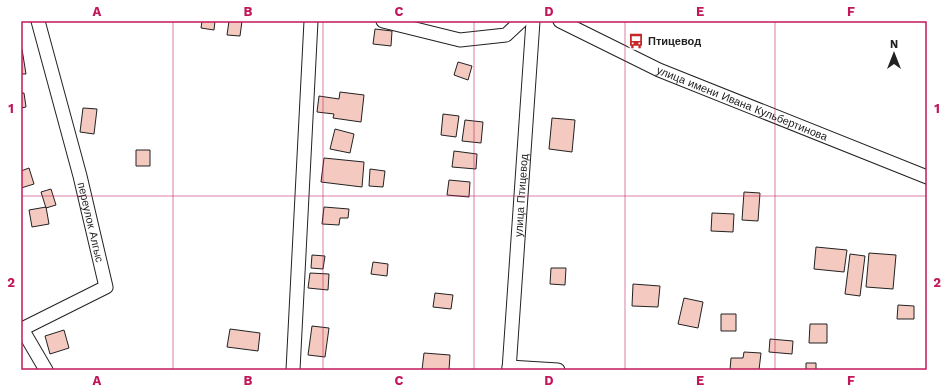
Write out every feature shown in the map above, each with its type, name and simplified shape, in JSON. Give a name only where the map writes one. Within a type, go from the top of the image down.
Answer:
[{"type":"street","name":"переулок Алгыс","points":[[38,21],[80,176],[106,287],[22,329],[46,370]]},
{"type":"street","points":[[294,370],[311,21]]},
{"type":"street","points":[[383,21],[460,40],[506,35],[521,21]]},
{"type":"street","name":"улица Птицевод","points":[[509,368],[533,21]]},
{"type":"street","name":"улица имени Ивана Кульбертинова","points":[[560,21],[659,70],[927,177]]},
{"type":"street","points":[[509,368],[558,370]]},
{"type":"building","points":[[202,21],[215,21],[214,30],[201,28]]},
{"type":"building","points":[[229,21],[242,21],[240,36],[227,35]]},
{"type":"building","points":[[375,29],[392,31],[391,46],[373,44]]},
{"type":"building","points":[[22,49],[26,74],[21,74]]},
{"type":"building","points":[[458,62],[472,66],[468,80],[454,75]]},
{"type":"building","points":[[340,92],[364,95],[361,122],[333,118],[334,114],[317,112],[319,96],[339,99]]},
{"type":"building","points":[[21,93],[24,93],[26,107],[21,108]]},
{"type":"building","points":[[83,108],[97,109],[94,134],[80,132]]},
{"type":"building","points":[[443,114],[459,116],[456,137],[441,135]]},
{"type":"building","points":[[552,118],[575,120],[572,152],[549,149]]},
{"type":"building","points":[[465,120],[483,122],[481,143],[462,141]]},
{"type":"building","points":[[335,129],[354,134],[350,153],[330,149]]},
{"type":"building","points":[[136,150],[150,150],[150,166],[136,166]]},
{"type":"building","points":[[454,151],[477,154],[476,169],[452,167]]},
{"type":"building","points":[[324,158],[364,162],[362,187],[321,182]]},
{"type":"building","points":[[29,168],[34,184],[21,188],[21,171]]},
{"type":"building","points":[[370,169],[385,171],[383,187],[369,186]]},
{"type":"building","points":[[449,180],[470,182],[469,197],[447,195]]},
{"type":"building","points":[[51,189],[56,205],[46,208],[41,192]]},
{"type":"building","points":[[744,192],[760,193],[758,221],[742,220]]},
{"type":"building","points":[[46,207],[49,224],[32,227],[29,210]]},
{"type":"building","points":[[324,207],[349,209],[348,218],[340,218],[339,225],[322,224]]},
{"type":"building","points":[[712,213],[734,214],[733,232],[711,231]]},
{"type":"building","points":[[816,247],[847,250],[844,272],[814,269]]},
{"type":"building","points":[[869,253],[896,255],[893,289],[866,287]]},
{"type":"building","points":[[850,254],[865,256],[860,296],[845,294]]},
{"type":"building","points":[[312,255],[325,256],[323,269],[311,268]]},
{"type":"building","points":[[373,262],[388,264],[387,276],[371,274]]},
{"type":"building","points":[[551,268],[566,268],[565,285],[550,284]]},
{"type":"building","points":[[310,273],[329,274],[328,290],[308,288]]},
{"type":"building","points":[[633,284],[660,286],[658,307],[632,306]]},
{"type":"building","points":[[435,293],[453,295],[451,309],[433,307]]},
{"type":"building","points":[[684,298],[703,302],[698,328],[678,324]]},
{"type":"building","points":[[898,305],[914,306],[914,319],[897,319]]},
{"type":"building","points":[[721,314],[736,314],[736,331],[721,331]]},
{"type":"building","points":[[810,324],[827,324],[827,343],[809,343]]},
{"type":"building","points":[[312,326],[329,328],[325,357],[308,355]]},
{"type":"building","points":[[230,329],[260,333],[258,351],[227,347]]},
{"type":"building","points":[[64,330],[69,348],[50,354],[45,336]]},
{"type":"building","points":[[770,339],[793,341],[792,354],[769,352]]},
{"type":"building","points":[[744,352],[761,353],[759,370],[730,370],[731,358],[743,358]]},
{"type":"building","points":[[424,353],[450,355],[449,370],[422,370]]},
{"type":"building","points":[[806,363],[816,363],[816,370],[806,370]]},
{"type":"place","name":"Птицевод","points":[[636,41]]}]
